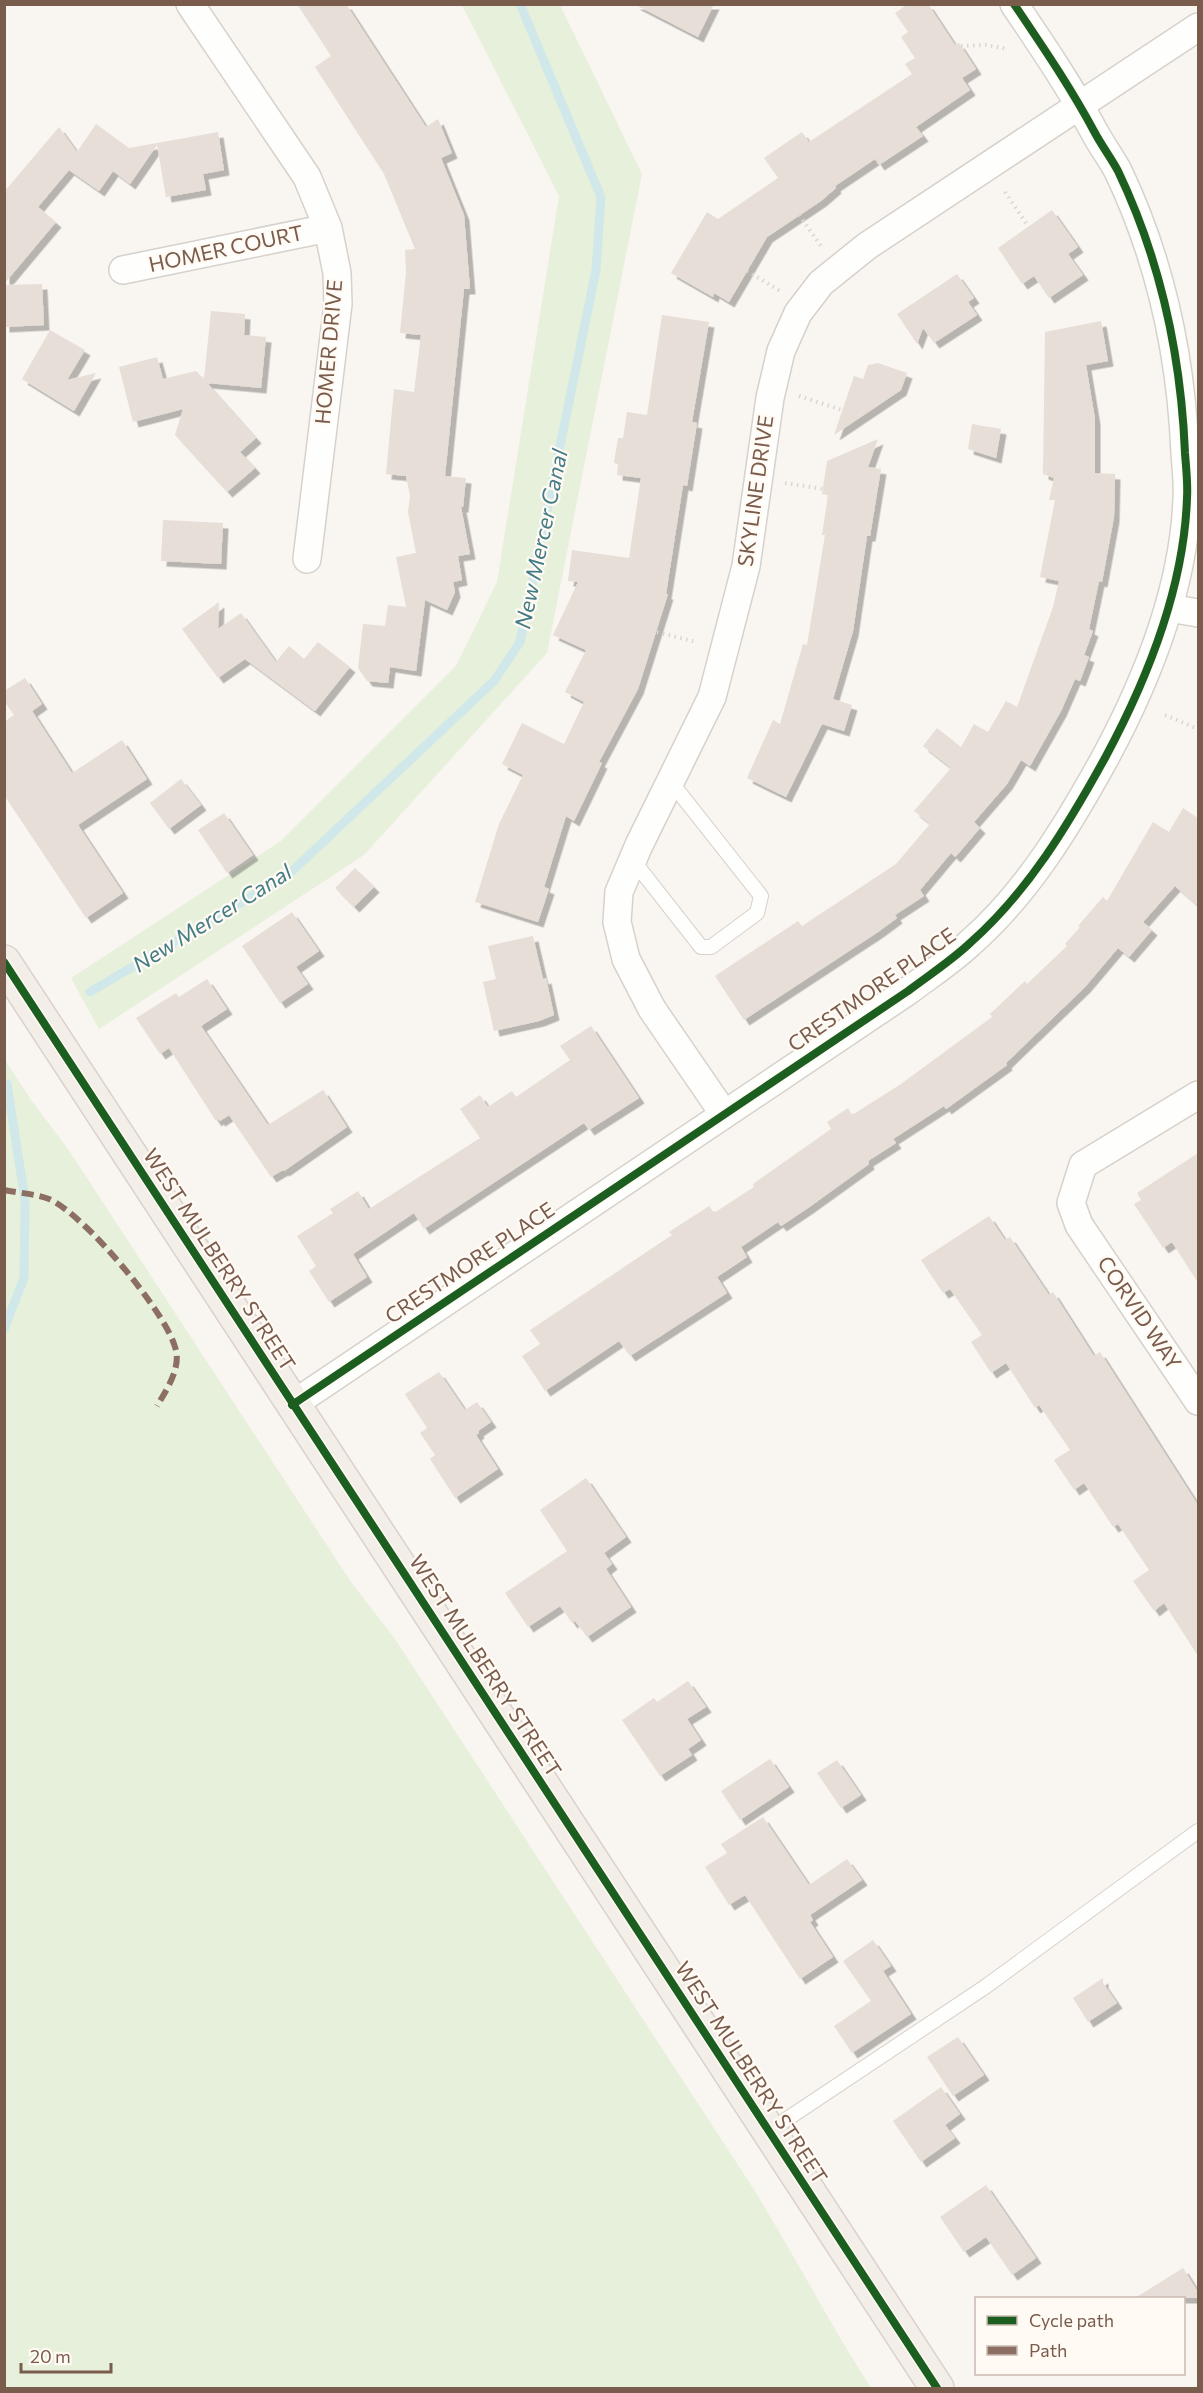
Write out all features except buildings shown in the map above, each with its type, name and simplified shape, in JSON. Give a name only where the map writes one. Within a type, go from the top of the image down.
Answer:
[{"type":"main road","name":"WEST MULBERRY STREET","points":[[4,962],[937,2388]]},
{"type":"street","name":"HOMER DRIVE","points":[[190,4],[307,177],[328,228],[338,273],[338,304],[307,558]]},
{"type":"street","name":"CRESTMORE PLACE","points":[[292,1405],[924,979],[971,943],[1025,885],[1071,819],[1119,731],[1146,675],[1169,608],[1179,559],[1188,498],[1183,408],[1177,358],[1164,303],[1139,225],[1118,171],[1081,105],[1014,4]]},
{"type":"street","name":"SKYLINE DRIVE","points":[[724,1114],[651,1009],[626,959],[617,922],[619,892],[632,859],[712,696],[746,566],[770,398],[781,351],[798,313],[825,279],[867,246],[1198,27]]},
{"type":"street","name":"HOMER COURT","points":[[123,270],[328,228]]},
{"type":"street","points":[[1169,608],[1198,613]]},
{"type":"street","name":"CORVID WAY","points":[[1198,1095],[1083,1166],[1071,1203],[1078,1225],[1198,1401]]},
{"type":"lane","points":[[632,859],[701,947],[711,947],[757,913],[761,896],[671,782]]},
{"type":"lane","points":[[769,2131],[985,1987],[1198,1830]]},
{"type":"path","points":[[961,46],[986,45],[1008,50]]},
{"type":"path","points":[[1005,192],[1028,226]]},
{"type":"path","points":[[799,215],[821,246]]},
{"type":"path","points":[[747,271],[781,291]]},
{"type":"path","points":[[799,396],[842,410]]},
{"type":"path","points":[[784,482],[823,489]]},
{"type":"path","points":[[657,632],[696,642]]},
{"type":"path","points":[[1165,715],[1198,729]]},
{"type":"green space","points":[[462,5],[560,5],[642,174],[547,653],[364,855],[99,1029],[71,978],[281,841],[456,666],[497,582],[559,196]]},
{"type":"green space","points":[[5,1060],[31,1100],[68,1149],[351,1582],[395,1639],[753,2188],[871,2388],[5,2388]]},
{"type":"waterway","name":"New Mercer Canal","points":[[90,992],[289,874],[494,681],[520,642],[596,270],[601,197],[520,4]]},
{"type":"waterway","name":"New Mercer Canal","points":[[4,1329],[24,1278],[25,1200],[7,1084]]},
{"type":"marked path","points":[[4,1190],[44,1197],[64,1208],[102,1243],[140,1288],[168,1331],[177,1355],[172,1378],[157,1406]]},
{"type":"cycle path","points":[[292,1405],[908,991],[955,956],[991,923],[1028,880],[1061,833],[1105,758],[1149,665],[1161,632],[1179,566],[1187,498],[1179,380],[1157,273],[1133,204],[1118,171],[1076,100],[1014,4]]},
{"type":"cycle path","points":[[4,962],[937,2388]]}]
